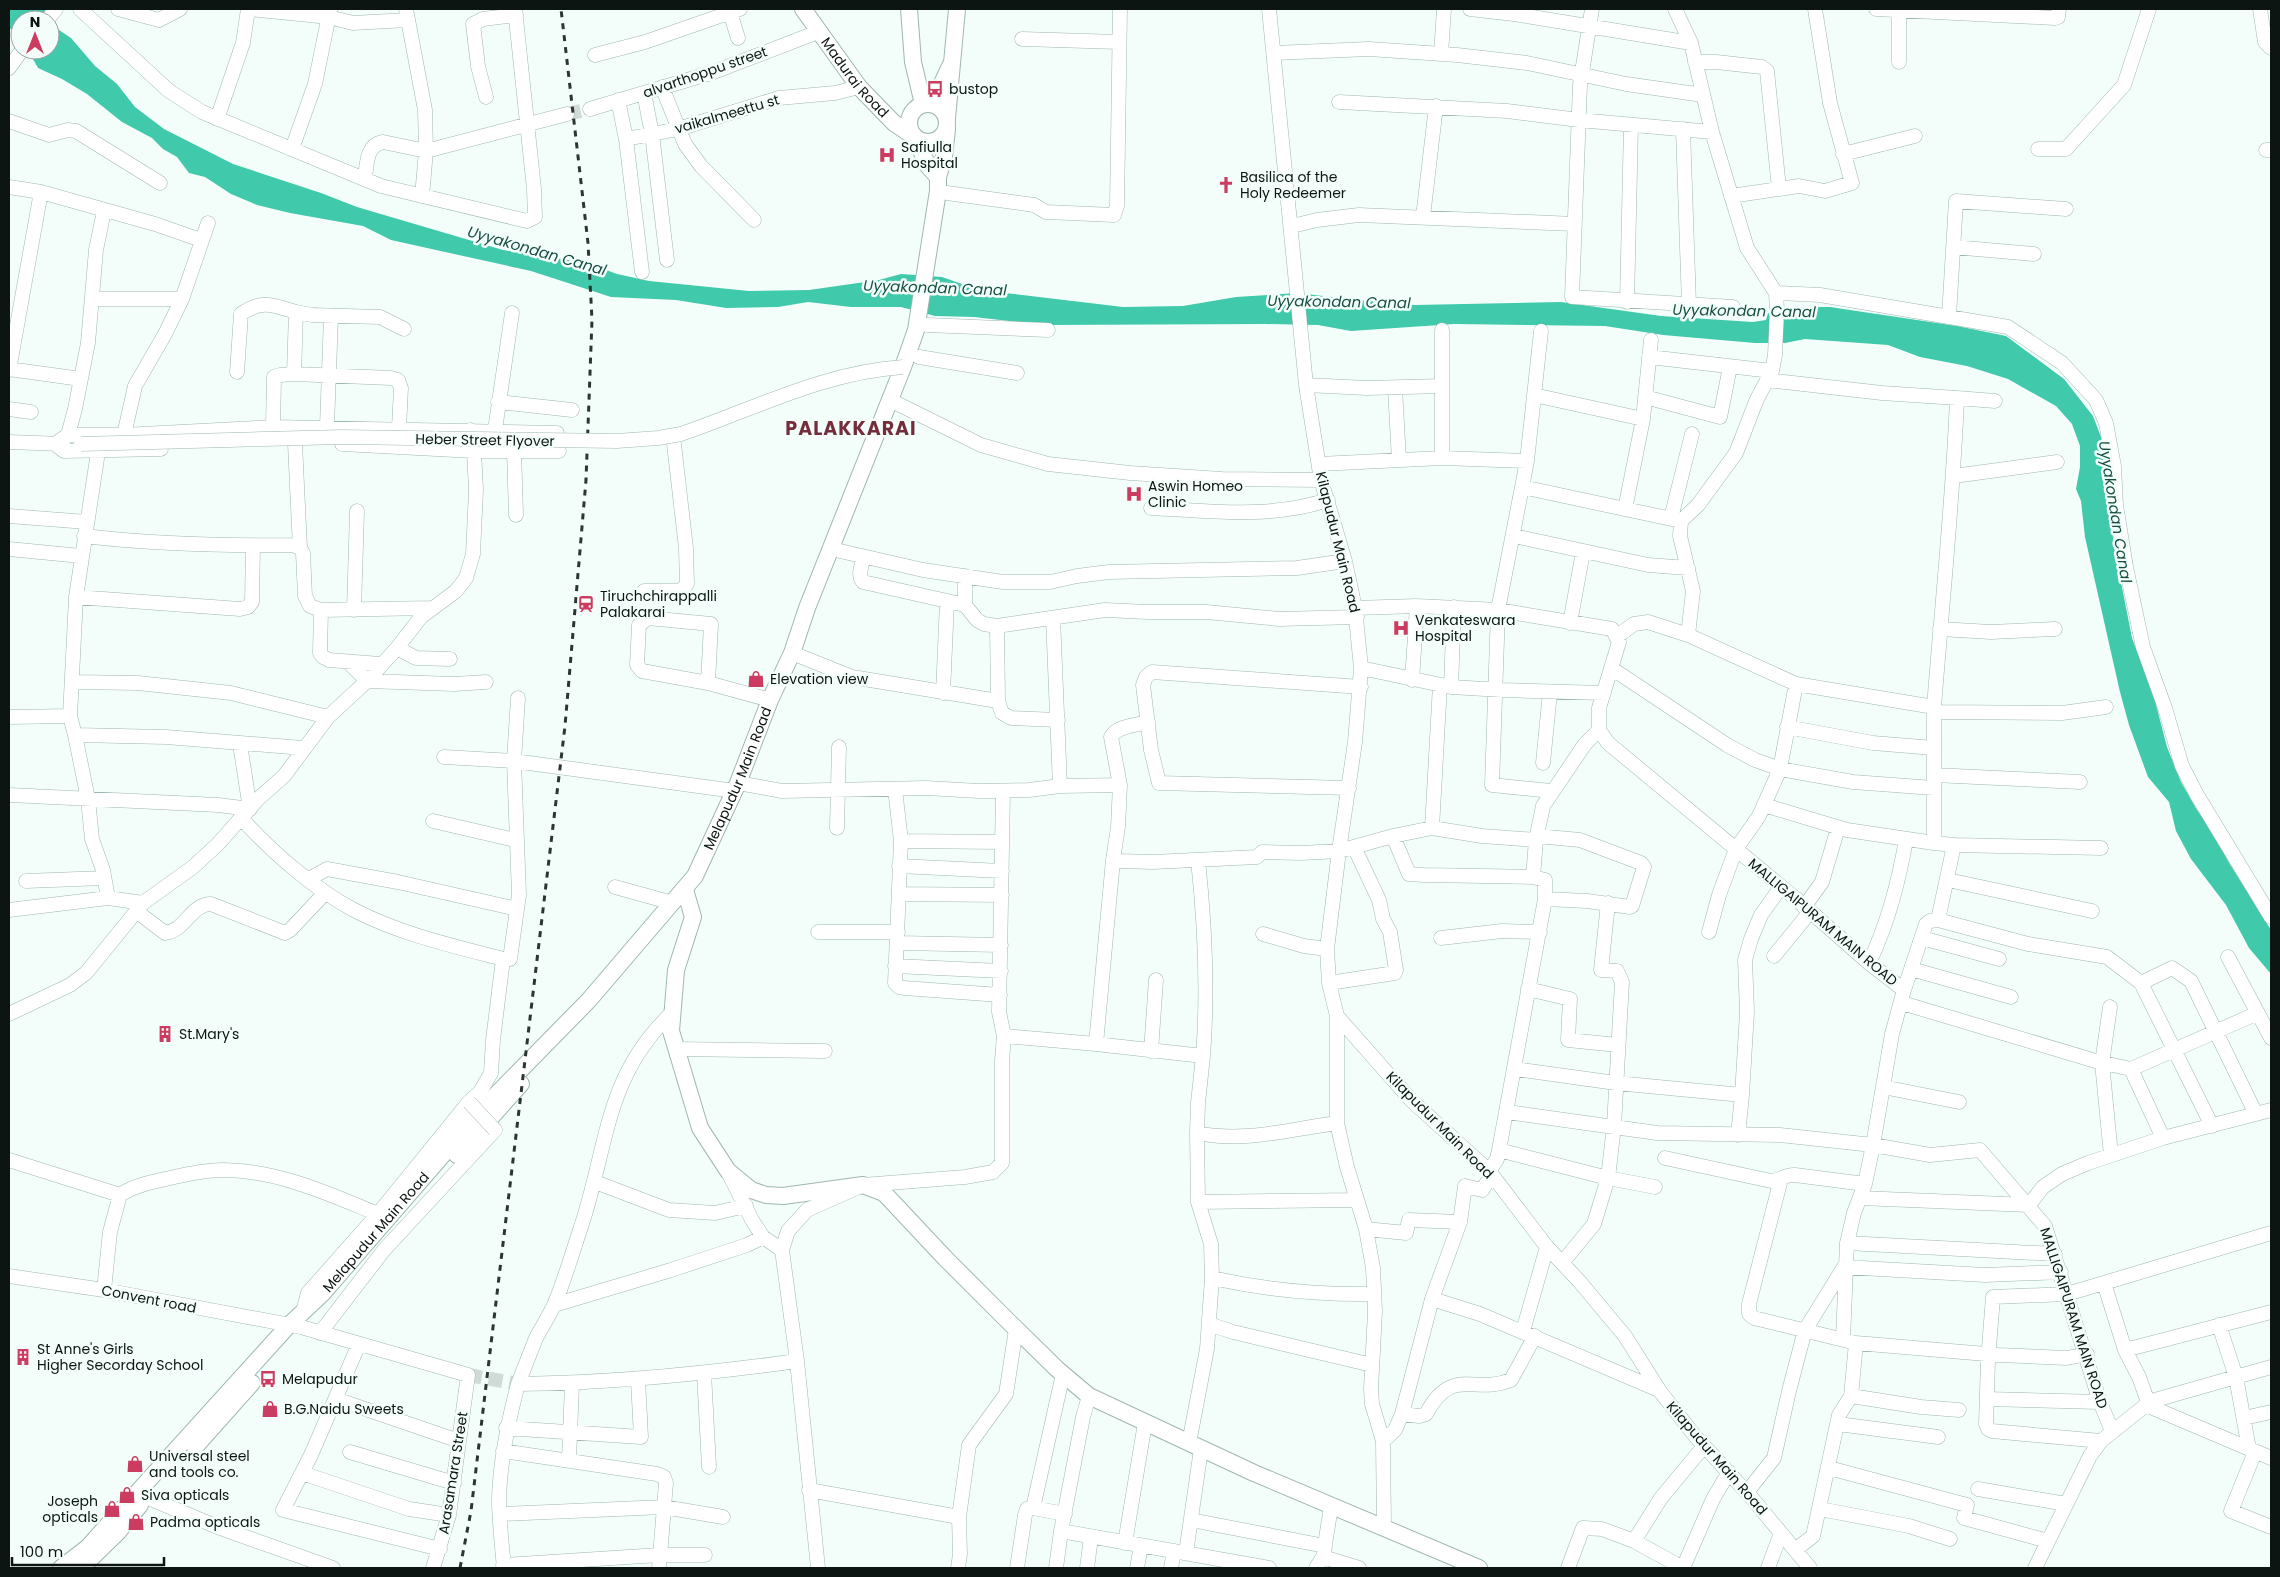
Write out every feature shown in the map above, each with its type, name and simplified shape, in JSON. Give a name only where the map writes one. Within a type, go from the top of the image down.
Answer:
[{"type":"main road","name":"Madurai Road","points":[[803,9],[859,87],[894,124],[915,137]]},
{"type":"main road","points":[[909,9],[918,107]]},
{"type":"main road","points":[[941,187],[950,66],[957,9]]},
{"type":"main road","points":[[941,187],[928,166],[912,133],[909,121],[918,107],[939,90],[950,66]]},
{"type":"main road","points":[[880,108],[935,105],[941,108],[947,123],[939,139],[927,142],[915,137]]},
{"type":"main road","name":"Melapudur Main Road","points":[[60,1568],[87,1548],[297,1322],[486,1104],[589,1000],[695,876],[736,787],[770,700],[792,653],[807,608],[903,367],[916,330],[941,187]]},
{"type":"main road","points":[[685,890],[693,917],[676,970],[671,1031],[700,1128],[728,1172],[751,1190],[766,1195],[783,1196],[863,1185],[884,1192],[945,1258],[1016,1329],[1062,1374],[1089,1396],[1332,1507],[1384,1527],[1458,1564],[1479,1568]]},
{"type":"main road","name":"Melapudur Main Road","points":[[81,1568],[118,1532],[146,1497],[215,1426],[297,1322],[331,1300],[494,1113],[655,940],[673,913],[685,890]]},
{"type":"street","points":[[80,9],[170,91],[202,112],[381,186],[521,220],[532,220],[535,217],[534,190],[515,12],[481,14],[473,24],[473,36],[486,97]]},
{"type":"street","points":[[118,9],[159,20],[180,9]]},
{"type":"street","points":[[217,119],[243,43],[249,9],[330,13],[353,23],[407,14],[425,110],[426,151],[422,196]]},
{"type":"street","points":[[941,187],[1034,205],[1046,212],[1114,215],[1117,206],[1120,9]]},
{"type":"street","name":"Kilapudur Main Road","points":[[1269,9],[1305,356],[1306,385],[1322,480],[1346,561],[1356,612],[1361,668],[1361,687],[1349,788],[1327,949],[1330,983],[1337,1016],[1411,1100],[1491,1173],[1546,1247],[1562,1262],[1625,1336],[1659,1390],[1704,1446],[1748,1492],[1810,1568]]},
{"type":"street","points":[[1441,54],[1444,9]]},
{"type":"street","points":[[1470,9],[1691,43]]},
{"type":"street","points":[[1592,9],[1582,74],[1572,297],[1627,302],[1733,306]]},
{"type":"street","points":[[1522,486],[1676,519],[1698,505],[1736,453],[1770,376],[1775,349],[1776,293],[1747,248],[1712,132],[1691,43],[1675,9]]},
{"type":"street","points":[[1731,196],[1798,186],[1825,191],[1852,183],[1830,103],[1815,9]]},
{"type":"street","points":[[1876,9],[2055,18],[2058,17],[2059,9]]},
{"type":"street","points":[[1899,9],[1899,62]]},
{"type":"street","points":[[2038,149],[2066,148],[2124,85],[2149,9]]},
{"type":"street","points":[[2260,9],[2265,42],[2271,48]]},
{"type":"street","points":[[595,55],[645,42],[733,10],[738,38]]},
{"type":"street","points":[[292,149],[315,84],[330,13]]},
{"type":"street","name":"alvarthoppu street","points":[[590,109],[710,72],[818,32]]},
{"type":"street","points":[[1022,39],[1119,42]]},
{"type":"street","points":[[1274,54],[1369,49],[1441,54],[1527,63],[1626,84],[1703,95]]},
{"type":"street","points":[[1695,62],[1716,62],[1762,67],[1767,71],[1779,188]]},
{"type":"street","points":[[662,87],[685,144],[701,166],[754,220]]},
{"type":"street","name":"vaikalmeettu st","points":[[626,139],[678,128],[779,98],[835,93],[859,87]]},
{"type":"street","points":[[644,92],[652,134],[667,260]]},
{"type":"street","points":[[618,100],[626,139],[642,272]]},
{"type":"street","points":[[1339,102],[1508,110],[1579,120],[1712,132]]},
{"type":"street","points":[[1423,217],[1436,106]]},
{"type":"street","points":[[365,178],[370,148],[376,143],[383,142],[426,151],[568,114]]},
{"type":"street","points":[[9,122],[49,135],[68,130],[76,131],[160,182]]},
{"type":"street","points":[[1627,302],[1631,125]]},
{"type":"street","points":[[1683,129],[1689,305]]},
{"type":"street","points":[[1843,154],[1915,136]]},
{"type":"street","points":[[9,187],[41,192],[155,224],[201,240]]},
{"type":"street","points":[[41,192],[9,369],[81,378]]},
{"type":"street","points":[[1949,316],[1956,201],[2066,209]]},
{"type":"street","points":[[68,435],[81,378],[93,299],[96,250],[104,211]]},
{"type":"street","points":[[1292,226],[1316,220],[1359,215],[1575,224]]},
{"type":"street","points":[[124,435],[135,386],[165,334],[182,299],[208,223]]},
{"type":"street","points":[[1953,247],[2034,254]]},
{"type":"street","points":[[1776,293],[1820,295],[2008,327],[2062,363],[2096,400],[2108,431],[2126,567],[2143,647],[2165,708],[2182,766],[2197,795],[2271,917]]},
{"type":"street","points":[[93,299],[182,299]]},
{"type":"street","points":[[237,372],[241,314],[254,305],[273,305],[296,312],[331,316],[380,318],[404,329]]},
{"type":"street","points":[[294,374],[296,312]]},
{"type":"street","points":[[495,430],[512,313]]},
{"type":"street","points":[[327,426],[331,316]]},
{"type":"street","points":[[927,325],[1048,330]]},
{"type":"street","points":[[1442,330],[1442,458]]},
{"type":"street","points":[[1540,331],[1527,462],[1498,610],[1492,785],[1551,791]]},
{"type":"street","points":[[1625,509],[1643,419],[1651,340]]},
{"type":"street","points":[[919,357],[1017,373]]},
{"type":"street","points":[[1648,357],[1730,367],[1770,376],[1865,391],[1995,401]]},
{"type":"street","name":"Heber Street Flyover","points":[[55,444],[342,437],[540,441],[617,441],[658,438],[681,434],[817,383],[876,369],[903,367]]},
{"type":"street","points":[[1645,397],[1720,417],[1730,367]]},
{"type":"street","points":[[273,427],[274,377],[280,374],[294,374],[391,378],[398,380],[401,388],[398,428]]},
{"type":"street","points":[[1306,385],[1395,388],[1442,386]]},
{"type":"street","points":[[1395,388],[1399,460]]},
{"type":"street","points":[[1534,395],[1643,419]]},
{"type":"street","points":[[1934,843],[1934,709],[1954,476],[1957,398]]},
{"type":"street","points":[[498,402],[572,410]]},
{"type":"street","points":[[896,403],[981,445],[1048,464],[1130,473],[1203,478],[1322,480]]},
{"type":"street","points":[[9,409],[31,412]]},
{"type":"street","points":[[55,444],[68,435],[124,435],[273,427],[327,426],[556,433]]},
{"type":"street","points":[[9,1014],[70,985],[86,973],[140,907],[193,867],[284,776],[303,748],[328,717],[397,648],[421,617],[456,591],[466,578],[473,554],[476,490],[474,451],[470,430]]},
{"type":"street","points":[[1688,635],[1693,591],[1676,519],[1692,434]]},
{"type":"street","points":[[9,442],[55,444],[64,451],[98,452],[295,444],[344,444],[474,451],[559,451]]},
{"type":"street","points":[[295,444],[300,548],[303,553],[304,596],[310,606],[321,610],[432,608]]},
{"type":"street","points":[[644,591],[680,591],[687,584],[686,548],[674,444]]},
{"type":"street","points":[[514,450],[516,515]]},
{"type":"street","points":[[98,452],[76,597],[70,716],[76,735],[88,799],[92,839],[108,898]]},
{"type":"street","points":[[1319,464],[1442,458],[1527,462]]},
{"type":"street","points":[[1954,476],[2057,462]]},
{"type":"street","points":[[1151,508],[1231,513],[1276,511],[1310,506],[1328,500]]},
{"type":"street","points":[[354,610],[357,511]]},
{"type":"street","points":[[9,516],[85,529],[127,541],[293,545],[300,548]]},
{"type":"street","points":[[1514,536],[1648,566],[1688,568]]},
{"type":"street","points":[[76,597],[240,609],[248,607],[252,602],[253,545]]},
{"type":"street","points":[[9,549],[81,556]]},
{"type":"street","points":[[840,551],[1003,582],[1050,582],[1109,572],[1297,568],[1346,561]]},
{"type":"street","points":[[1570,623],[1583,552]]},
{"type":"street","points":[[864,557],[860,573],[860,579],[863,582],[964,605],[977,620],[984,624],[997,626],[1105,610],[1222,612],[1279,619],[1417,606],[1498,610],[1612,629],[1619,642],[1599,708],[1599,730],[1585,744],[1542,806],[1533,877]]},
{"type":"street","points":[[964,605],[965,576]]},
{"type":"street","points":[[943,693],[947,602]]},
{"type":"street","points":[[1412,680],[1417,606]]},
{"type":"street","points":[[1432,828],[1454,607]]},
{"type":"street","points":[[321,610],[320,653],[323,657],[330,660],[380,664]]},
{"type":"street","points":[[708,683],[711,624],[648,618],[642,621],[639,625],[637,665],[639,669],[708,683],[770,700]]},
{"type":"street","points":[[1053,618],[1060,786]]},
{"type":"street","points":[[1616,637],[1634,624],[1648,622],[1688,635],[1796,684],[1934,709],[2062,713],[2106,707]]},
{"type":"street","points":[[997,626],[998,701],[1002,713],[1011,718],[1058,720]]},
{"type":"street","points":[[1940,629],[1991,632],[2055,629]]},
{"type":"street","points":[[397,648],[416,658],[450,658]]},
{"type":"street","points":[[792,653],[852,677],[998,701]]},
{"type":"street","points":[[348,662],[367,680],[454,684],[486,682]]},
{"type":"street","points":[[1361,668],[1446,686],[1495,690],[1604,693]]},
{"type":"street","points":[[1611,668],[1726,746],[1780,769],[1882,785],[1934,781],[2080,782]]},
{"type":"street","points":[[1349,788],[1159,783],[1151,750],[1143,685],[1146,677],[1152,672],[1361,687]]},
{"type":"street","points":[[72,682],[138,683],[231,693],[328,717]]},
{"type":"street","points":[[1709,932],[1719,895],[1736,849],[1759,816],[1780,769],[1796,684]]},
{"type":"street","points":[[1543,764],[1550,692]]},
{"type":"street","points":[[240,744],[246,814],[262,841],[326,893],[355,910],[429,940],[503,959],[510,959],[519,882],[515,840],[514,762],[518,698]]},
{"type":"street","points":[[9,717],[70,716]]},
{"type":"street","points":[[1096,1044],[1101,967],[1118,827],[1120,785],[1111,737],[1113,732],[1148,722]]},
{"type":"street","points":[[1787,727],[1873,744],[1934,748]]},
{"type":"street","name":"MALLIGAIPURAM MAIN ROAD","points":[[1599,730],[1608,743],[1807,909],[1869,963],[1903,996],[1892,1034],[1873,1145],[1930,1155],[1980,1150],[2029,1205],[2045,1226],[2087,1354],[2100,1402],[2112,1431]]},
{"type":"street","points":[[76,735],[146,736],[303,748]]},
{"type":"street","points":[[837,828],[839,747]]},
{"type":"street","points":[[444,757],[514,762],[782,791],[926,788],[1003,791],[1060,786],[1120,785]]},
{"type":"street","points":[[895,789],[901,841],[898,938],[894,966],[895,983],[898,987],[1000,995]]},
{"type":"street","points":[[818,1568],[797,1361],[782,1250],[788,1231],[806,1210],[863,1185],[965,1177],[993,1172],[1002,1163],[1002,1060],[1004,1036],[999,1012],[1002,944],[1001,842],[1003,791]]},
{"type":"street","points":[[9,795],[218,805],[246,814]]},
{"type":"street","points":[[1764,805],[1838,828],[1906,840],[1954,845],[2101,848]]},
{"type":"street","points":[[433,821],[515,840]]},
{"type":"street","points":[[1113,860],[1152,862],[1257,857],[1262,852],[1301,854],[1339,851],[1393,836],[1432,828],[1482,836],[1580,840],[1643,864],[1632,906],[1545,899]]},
{"type":"street","points":[[1774,956],[1807,909],[1822,882],[1838,828]]},
{"type":"street","points":[[1382,1441],[1395,1430],[1402,1414],[1420,1338],[1460,1222],[1465,1186],[1482,1190],[1500,1150],[1545,899],[1545,880],[1533,877],[1409,874],[1393,836]]},
{"type":"street","points":[[1869,963],[1885,929],[1899,881],[1906,840]]},
{"type":"street","points":[[901,841],[1001,842]]},
{"type":"street","points":[[1938,920],[1954,845]]},
{"type":"street","points":[[1330,983],[1384,976],[1395,973],[1396,970],[1390,932],[1383,919],[1379,900],[1354,847]]},
{"type":"street","points":[[1171,1568],[1180,1552],[1191,1520],[1195,1446],[1209,1324],[1212,1278],[1211,1244],[1198,1202],[1198,1103],[1206,1008],[1204,939],[1198,860]]},
{"type":"street","points":[[899,866],[1002,871]]},
{"type":"street","points":[[309,879],[327,869],[398,882],[517,909]]},
{"type":"street","points":[[26,881],[104,878]]},
{"type":"street","points":[[1948,880],[2092,911]]},
{"type":"street","points":[[615,887],[673,904]]},
{"type":"street","points":[[1738,1135],[1747,1012],[1746,954],[1761,915],[1781,887]]},
{"type":"street","points":[[9,910],[108,898],[140,907],[165,933],[178,928],[200,906],[211,904],[285,933],[326,893]]},
{"type":"street","points":[[898,894],[1002,895]]},
{"type":"street","points":[[1562,1262],[1594,1224],[1608,1178],[1614,1126],[1621,976],[1617,972],[1601,970],[1608,903]]},
{"type":"street","points":[[2212,1126],[2174,1051],[2141,983],[2107,957],[2028,944],[1938,920],[1930,921],[1926,924],[1903,996],[2102,1063],[2131,1069],[2174,1051],[2258,1013]]},
{"type":"street","points":[[1441,938],[1502,931],[1540,932]]},
{"type":"street","points":[[818,932],[1002,944]]},
{"type":"street","points":[[1263,934],[1304,946],[1327,949]]},
{"type":"street","points":[[1922,938],[1999,959]]},
{"type":"street","points":[[2228,957],[2271,1038]]},
{"type":"street","points":[[297,1322],[308,1293],[378,1214],[469,1102],[480,1092],[492,1073],[493,1040],[503,959]]},
{"type":"street","points":[[894,966],[1001,971]]},
{"type":"street","points":[[2141,983],[2172,968],[2191,981],[2256,1114]]},
{"type":"street","points":[[1911,969],[2011,997]]},
{"type":"street","points":[[1150,1051],[1156,980]]},
{"type":"street","points":[[1528,989],[1570,998],[1568,1040],[1618,1045]]},
{"type":"street","points":[[2110,1007],[2102,1063],[2111,1156]]},
{"type":"street","points":[[672,1013],[654,1029],[634,1057],[617,1091],[605,1133],[595,1182],[554,1305],[536,1338],[518,1384],[506,1428],[499,1500],[504,1567],[659,1561],[705,1555]]},
{"type":"street","points":[[1337,1016],[1338,1122],[1366,1229],[1373,1268],[1372,1404],[1382,1441],[1384,1527]]},
{"type":"street","points":[[1004,1036],[1203,1056]]},
{"type":"street","points":[[676,1049],[825,1051]]},
{"type":"street","points":[[1515,1069],[1616,1083],[1742,1095]]},
{"type":"street","points":[[2131,1069],[2163,1138]]},
{"type":"street","points":[[1883,1086],[1959,1102]]},
{"type":"street","points":[[320,1333],[384,1250],[495,1130],[469,1102]]},
{"type":"street","points":[[1860,1198],[2029,1205],[2043,1188],[2062,1174],[2163,1138],[2271,1110]]},
{"type":"street","points":[[1507,1112],[1657,1133],[1780,1135],[1873,1145],[1865,1184],[1854,1213],[1844,1267],[1851,1396],[1840,1415],[1813,1536],[1795,1550]]},
{"type":"street","points":[[1197,1134],[1252,1138],[1338,1122]]},
{"type":"street","points":[[1500,1150],[1608,1178],[1655,1187]]},
{"type":"street","points":[[1665,1158],[1771,1181],[1781,1179],[1788,1174],[1795,1174],[1865,1184]]},
{"type":"street","points":[[9,1160],[120,1195],[144,1183],[188,1174],[221,1170],[246,1171],[306,1186],[378,1214]]},
{"type":"street","points":[[728,1172],[752,1220],[763,1237],[782,1250]]},
{"type":"street","points":[[1781,1179],[1748,1309],[1749,1314],[1754,1318],[1849,1341],[2067,1358],[2087,1354]]},
{"type":"street","points":[[595,1182],[669,1210],[715,1212],[746,1206]]},
{"type":"street","points":[[104,1290],[110,1232],[120,1195]]},
{"type":"street","points":[[1198,1202],[1357,1200]]},
{"type":"street","points":[[1366,1229],[1406,1233],[1409,1220],[1460,1222]]},
{"type":"street","points":[[2101,1441],[1992,1431],[1988,1429],[1986,1424],[1989,1353],[1994,1297],[2067,1294],[2271,1233]]},
{"type":"street","points":[[554,1305],[671,1270],[747,1245],[763,1237]]},
{"type":"street","points":[[1847,1244],[2055,1254]]},
{"type":"street","points":[[1402,1414],[1419,1416],[1426,1414],[1440,1394],[1448,1387],[1457,1384],[1500,1383],[1511,1380],[1529,1333],[1546,1247]]},
{"type":"street","points":[[1748,1492],[1774,1458],[1805,1330],[1844,1267]]},
{"type":"street","points":[[1844,1267],[1985,1275],[2061,1272]]},
{"type":"street","name":"Convent road","points":[[9,1276],[297,1322],[320,1333],[468,1375]]},
{"type":"street","points":[[1212,1278],[1274,1290],[1331,1295],[1374,1294]]},
{"type":"street","points":[[2104,1283],[2125,1350],[2139,1377],[2147,1403],[2271,1458]]},
{"type":"street","points":[[1432,1299],[1480,1314],[1529,1333],[1659,1390]]},
{"type":"street","points":[[2125,1350],[2271,1312]]},
{"type":"street","points":[[1209,1324],[1233,1332],[1372,1366]]},
{"type":"street","points":[[2218,1325],[2236,1377],[2252,1450],[2231,1511],[2271,1528]]},
{"type":"street","points":[[958,1568],[960,1554],[959,1517],[969,1444],[1006,1394],[1016,1329]]},
{"type":"street","points":[[359,1344],[336,1399],[283,1510],[440,1549]]},
{"type":"street","points":[[518,1384],[572,1384],[638,1380],[797,1361]]},
{"type":"street","points":[[2035,1568],[2090,1456],[2101,1441],[2112,1431],[2147,1403],[2271,1367]]},
{"type":"street","points":[[704,1373],[709,1467]]},
{"type":"street","points":[[1033,1508],[1062,1374]]},
{"type":"street","name":"Arasamara Street","points":[[432,1568],[440,1549],[449,1515],[468,1375]]},
{"type":"street","points":[[506,1428],[641,1437],[638,1380]]},
{"type":"street","points":[[569,1460],[572,1384]]},
{"type":"street","points":[[1056,1568],[1061,1530],[1083,1417],[1089,1396]]},
{"type":"street","points":[[1851,1396],[1921,1407],[1959,1410]]},
{"type":"street","points":[[336,1399],[459,1441]]},
{"type":"street","points":[[1987,1399],[2100,1402]]},
{"type":"street","points":[[2244,1418],[2271,1412]]},
{"type":"street","points":[[1125,1543],[1145,1423]]},
{"type":"street","points":[[1838,1424],[1938,1438]]},
{"type":"street","points":[[1634,1541],[1661,1498],[1704,1446]]},
{"type":"street","points":[[503,1451],[658,1474],[664,1477],[666,1483],[659,1561]]},
{"type":"street","points":[[350,1452],[454,1483]]},
{"type":"street","points":[[1829,1468],[1967,1505],[1964,1518],[2048,1541]]},
{"type":"street","points":[[1568,1568],[1583,1528],[1602,1529],[1634,1541],[1683,1568],[1713,1498],[1729,1472]]},
{"type":"street","points":[[302,1473],[409,1509],[449,1515]]},
{"type":"street","points":[[809,1490],[959,1517]]},
{"type":"street","points":[[1978,1490],[2066,1504]]},
{"type":"street","points":[[146,1497],[220,1528],[333,1568]]},
{"type":"street","points":[[500,1514],[664,1507],[723,1517]]},
{"type":"street","points":[[1322,1557],[1332,1507]]},
{"type":"street","points":[[1017,1568],[1027,1509],[1033,1508],[1065,1514]]},
{"type":"street","points":[[1820,1509],[1909,1526],[1950,1539]]},
{"type":"street","points":[[1191,1520],[1359,1568]]},
{"type":"street","points":[[1061,1530],[1180,1552],[1203,1562],[1269,1568]]},
{"type":"street","points":[[1768,1568],[1781,1533]]},
{"type":"street","points":[[1087,1568],[1091,1537]]},
{"type":"street","points":[[1137,1568],[1141,1546]]},
{"type":"water","points":[[9,9],[45,9],[10,10],[9,28]]},
{"type":"water","name":"Uyyakondan Canal","points":[[60,31],[71,38],[95,66],[117,84],[135,107],[164,129],[233,164],[357,207],[503,250],[587,263],[617,274],[649,281],[749,291],[809,290],[879,280],[901,274],[942,277],[979,290],[1123,307],[1183,306],[1236,297],[1298,293],[1415,305],[1561,302],[1661,316],[1753,322],[1766,320],[1768,313],[1790,315],[1811,307],[1830,307],[1957,326],[2006,336],[2064,379],[2093,416],[2101,437],[2114,547],[2132,638],[2154,697],[2167,747],[2181,782],[2197,810],[2214,833],[2228,861],[2271,930],[2271,974],[2249,948],[2226,905],[2191,859],[2176,831],[2169,802],[2148,777],[2129,725],[2085,537],[2081,501],[2076,489],[2080,467],[2080,446],[2072,424],[2056,406],[2008,379],[1967,366],[1920,357],[1888,345],[1805,339],[1785,343],[1755,343],[1663,335],[1605,326],[1454,324],[1351,331],[1318,325],[1043,325],[974,317],[935,316],[901,307],[851,307],[808,302],[778,307],[726,308],[676,300],[611,297],[531,271],[391,240],[363,226],[257,205],[231,194],[205,177],[189,173],[177,157],[163,149],[152,138],[122,122],[87,94],[62,79],[38,68],[34,60],[60,60]]},
{"type":"tunnel","points":[[567,114],[590,109]]},
{"type":"tunnel","points":[[468,1375],[518,1384]]},
{"type":"railway","points":[[460,1568],[471,1511],[565,726],[586,480],[592,320],[588,243],[561,9]]},
{"type":"place","name":"bustop","points":[[935,89]]},
{"type":"place","name":"Safiulla Hospital","points":[[887,155]]},
{"type":"place","name":"Basilica of the Holy Redeemer","points":[[1226,185]]},
{"type":"place","name":"Aswin Homeo Clinic","points":[[1134,494]]},
{"type":"place","name":"Tiruchchirappalli Palakarai","points":[[586,604]]},
{"type":"place","name":"Venkateswara Hospital","points":[[1401,628]]},
{"type":"place","name":"Elevation view","points":[[756,679]]},
{"type":"place","name":"St.Mary's","points":[[165,1034]]},
{"type":"place","name":"St Anne's Girls Higher Secorday School","points":[[23,1357]]},
{"type":"place","name":"Melapudur","points":[[268,1379]]},
{"type":"place","name":"B.G.Naidu Sweets","points":[[270,1409]]},
{"type":"place","name":"Universal steel and tools co.","points":[[135,1464]]},
{"type":"place","name":"Siva opticals","points":[[127,1495]]},
{"type":"place","name":"Joseph opticals","points":[[112,1509]]},
{"type":"place","name":"Padma opticals","points":[[136,1522]]},
{"type":"district","name":"PALAKKARAI","points":[[851,428]]}]
